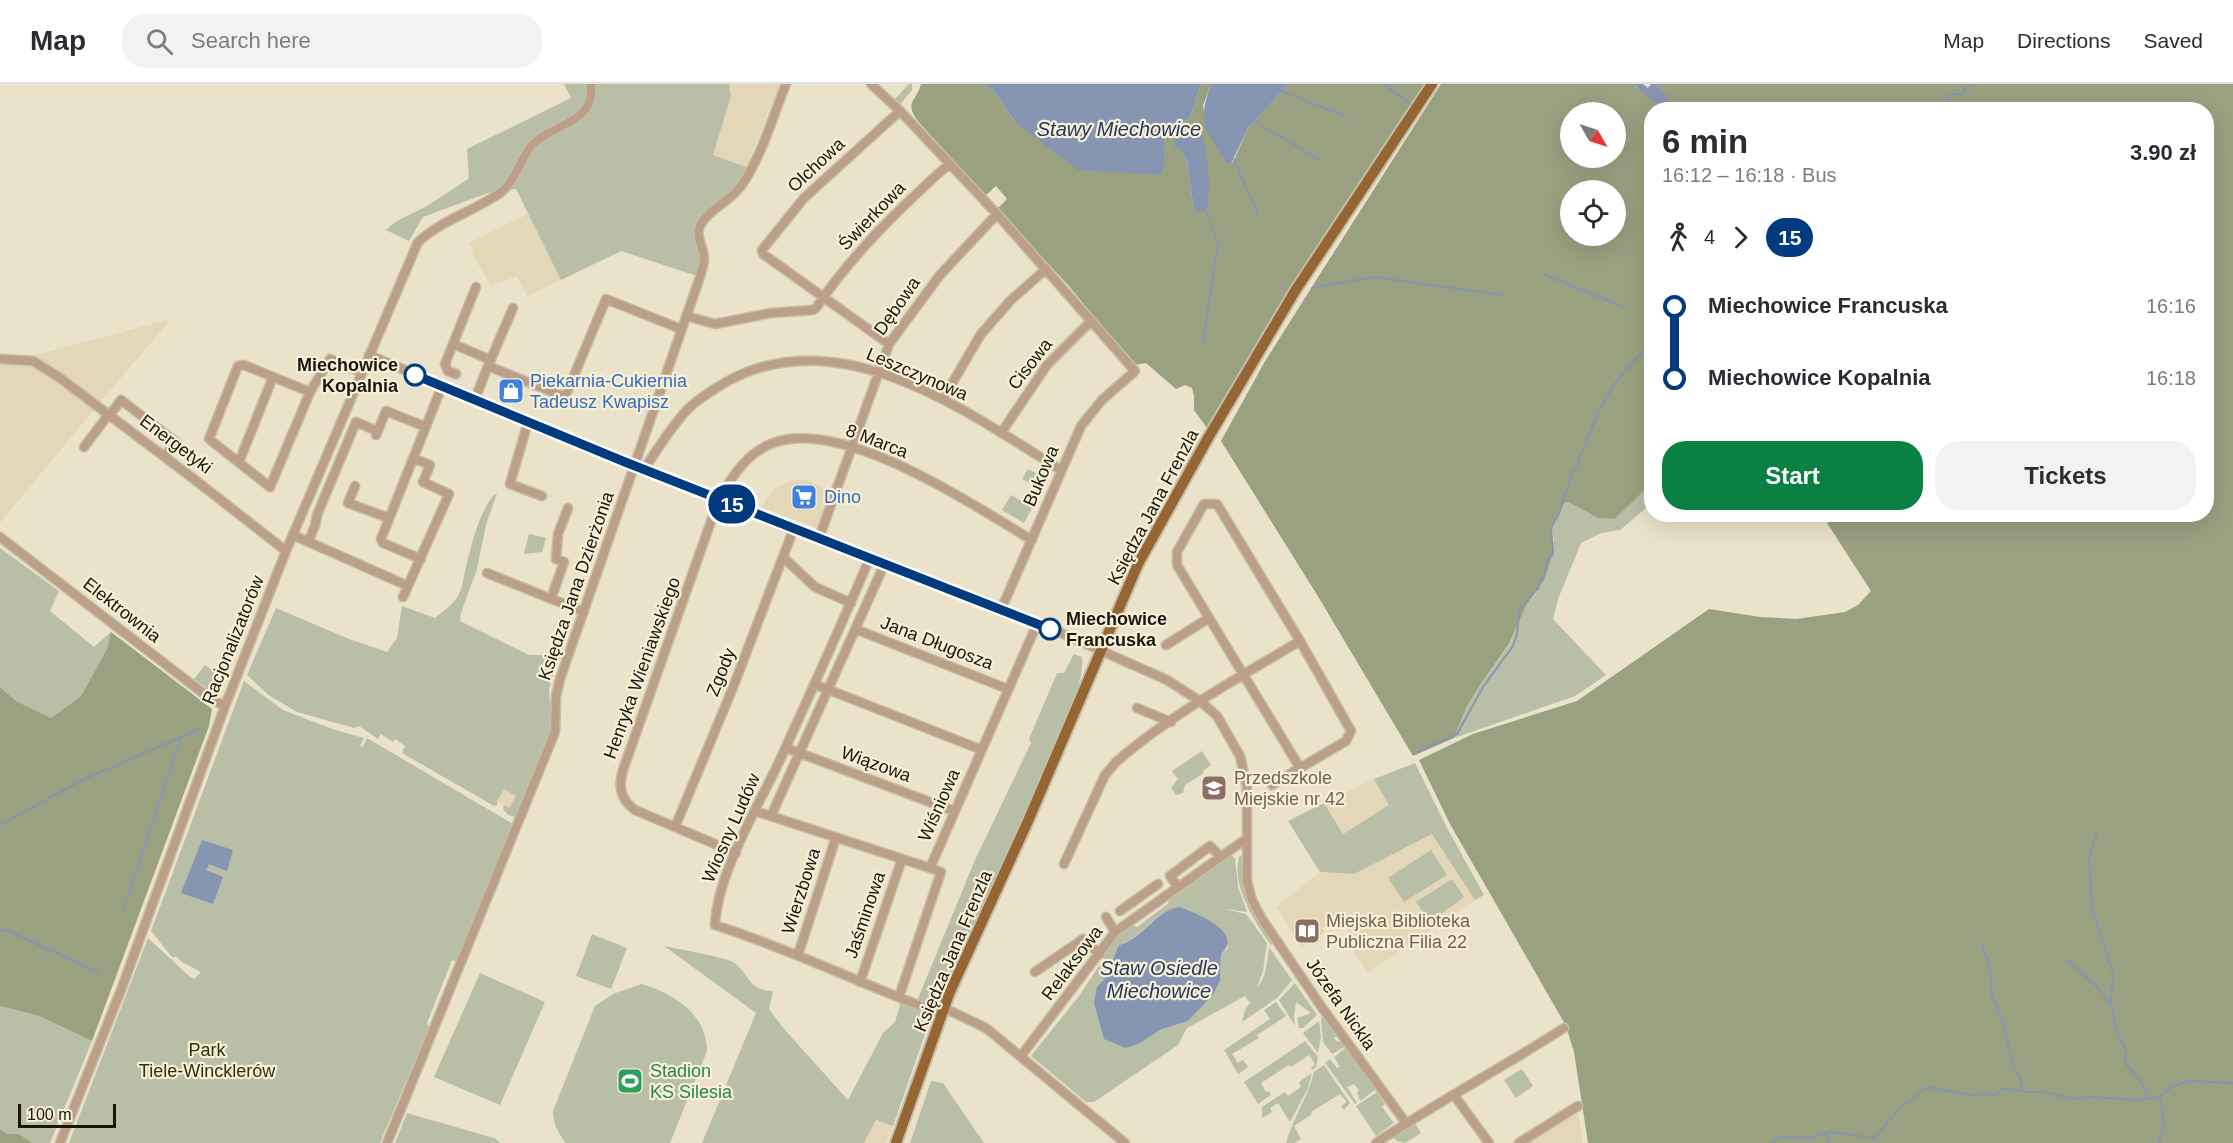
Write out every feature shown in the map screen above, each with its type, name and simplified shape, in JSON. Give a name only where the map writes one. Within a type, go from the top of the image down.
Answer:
[{"type":"main road","name":"Księdza Jana Frenzla","points":[[896,1143],[943,1011],[1138,564],[1295,291],[1431,84]]},
{"type":"street","name":"Racjonalizatorów","points":[[60,1143],[131,963],[225,706],[286,551],[418,242],[432,229],[498,195],[512,180],[532,145],[582,113],[591,96],[591,84]]},
{"type":"street","name":"Księdza Jana Dzierżonia","points":[[387,1143],[555,732],[556,696],[584,612],[640,467],[704,260],[698,239],[700,225],[741,186],[754,163],[786,84]]},
{"type":"street","points":[[871,84],[900,111],[997,214],[1091,321]]},
{"type":"street","name":"Olchowa","points":[[824,297],[763,254],[762,250],[804,198],[900,111]]},
{"type":"street","name":"Świerkowa","points":[[824,297],[852,259],[873,236],[949,164]]},
{"type":"street","name":"Dębowa","points":[[819,538],[889,344],[940,274],[997,214]]},
{"type":"street","points":[[943,399],[981,334],[1011,300],[1046,269]]},
{"type":"street","points":[[456,374],[448,371],[445,364],[476,287]]},
{"type":"street","points":[[686,316],[715,324],[771,313],[813,310],[824,297],[889,344]]},
{"type":"street","points":[[453,344],[565,397],[606,298],[681,329]]},
{"type":"street","points":[[475,399],[513,308]]},
{"type":"street","name":"Bukowa","points":[[1001,610],[1081,426],[1091,412],[1134,371],[1091,321]]},
{"type":"street","name":"Cisowa","points":[[1001,433],[1047,365],[1091,321]]},
{"type":"street","name":"Józefa Nickla","points":[[369,356],[719,499],[1101,650],[1167,680],[1200,701],[1217,717],[1240,756],[1247,787],[1247,881],[1252,900],[1262,919],[1351,1048],[1406,1123]]},
{"type":"street","name":"Energetyki","points":[[0,359],[33,361],[60,378],[165,456],[286,551]]},
{"type":"street","points":[[310,393],[244,365],[238,366],[210,439],[270,487],[310,393],[330,359],[361,372]]},
{"type":"street","name":"Leszczynowa","points":[[640,467],[688,409],[722,384],[756,368],[802,361],[828,361],[878,371],[943,399],[1062,470]]},
{"type":"street","points":[[239,462],[273,377]]},
{"type":"street","points":[[421,559],[383,543],[381,539],[442,386]]},
{"type":"street","points":[[84,447],[121,400],[176,442],[165,456]]},
{"type":"street","points":[[308,542],[356,422],[377,434],[386,411],[426,427]]},
{"type":"street","points":[[528,422],[510,484],[542,496]]},
{"type":"street","name":"8 Marca","points":[[719,499],[735,471],[746,460],[774,442],[810,437],[853,447],[934,483],[1032,540]]},
{"type":"street","points":[[403,597],[449,494],[423,482],[430,465],[413,458]]},
{"type":"street","points":[[355,486],[348,503],[389,519]]},
{"type":"street","name":"Henryka Wieniawskiego","points":[[719,499],[621,777],[621,793],[635,810],[736,853]]},
{"type":"street","points":[[1272,785],[1346,741],[1351,731],[1300,641],[1217,504],[1204,504],[1177,552],[1177,565],[1300,768]]},
{"type":"street","points":[[550,598],[564,562],[556,559],[558,534],[568,508]]},
{"type":"street","name":"Zgody","points":[[675,826],[784,558],[794,528]]},
{"type":"street","points":[[293,535],[408,586]]},
{"type":"street","name":"Elektrownia","points":[[0,537],[212,700],[225,706]]},
{"type":"street","name":"Wiosny Ludów","points":[[870,557],[786,748],[736,853],[716,904],[715,925],[798,955],[899,997],[943,1011]]},
{"type":"street","points":[[784,558],[815,587],[851,603]]},
{"type":"street","name":"Wiosny Ludów","points":[[771,816],[885,563]]},
{"type":"street","points":[[487,573],[584,612]]},
{"type":"street","points":[[1166,645],[1209,618]]},
{"type":"street","name":"Wiśniowa","points":[[899,997],[941,872],[930,868],[1037,624]]},
{"type":"street","name":"Jana Długosza","points":[[855,629],[1008,689]]},
{"type":"street","points":[[1064,864],[1105,775],[1128,751],[1200,701],[1300,641]]},
{"type":"street","points":[[814,684],[982,750]]},
{"type":"street","points":[[1137,708],[1171,722]]},
{"type":"street","name":"Wiązowa","points":[[786,748],[954,811]]},
{"type":"street","points":[[755,811],[930,868]]},
{"type":"street","name":"Wierzbowa","points":[[798,955],[836,837]]},
{"type":"street","name":"Relaksowa","points":[[1021,1056],[1115,932],[1246,839]]},
{"type":"street","points":[[1178,887],[1170,876],[1210,846],[1221,857]]},
{"type":"street","name":"Jaśminowa","points":[[860,982],[902,859]]},
{"type":"street","points":[[1120,911],[1158,884]]},
{"type":"street","points":[[1135,900],[1144,912]]},
{"type":"street","points":[[1106,917],[1115,932]]},
{"type":"street","points":[[1035,972],[1083,939],[1100,954]]},
{"type":"street","points":[[943,1011],[986,1028],[1125,1143]]},
{"type":"street","points":[[1376,1143],[1564,1028]]},
{"type":"street","points":[[1454,1095],[1489,1143]]},
{"type":"street","points":[[1519,1143],[1578,1106]]},
{"type":"shaded area","points":[[729,84],[780,84],[746,167],[713,155],[731,96]]},
{"type":"shaded area","points":[[528,214],[561,280],[527,296],[517,276],[491,286],[472,254],[474,252],[469,243]]},
{"type":"shaded area","points":[[171,319],[0,523],[0,359],[21,359]]},
{"type":"shaded area","points":[[794,480],[806,480],[832,491],[817,528],[761,507],[774,488]]},
{"type":"shaded area","points":[[1374,779],[1390,805],[1343,834],[1324,803]]},
{"type":"shaded area","points":[[504,789],[516,796],[509,808],[497,801]]},
{"type":"shaded area","points":[[1432,833],[1475,900],[1368,973],[1353,951],[1359,946],[1338,917],[1322,928],[1325,932],[1302,947],[1276,907],[1320,872],[1354,874]]},
{"type":"shaded area","points":[[1574,1110],[1578,1113],[1583,1143],[1523,1143]]},
{"type":"shaded area","points":[[876,1120],[893,1126],[886,1143],[864,1143]]},
{"type":"green space","points":[[564,84],[729,84],[731,96],[713,155],[746,167],[731,193],[704,217],[695,231],[702,259],[697,276],[621,251],[561,280],[516,189],[488,193],[423,217],[409,241],[386,230],[469,178],[467,149],[571,98]]},
{"type":"green space","points":[[909,84],[912,84],[912,90],[899,106],[894,100]]},
{"type":"green space","points":[[921,84],[984,84],[992,89],[1016,123],[1165,164],[1162,139],[1174,125],[1190,118],[1201,84],[1211,84],[1203,106],[1208,131],[1227,164],[1231,164],[1248,128],[1289,84],[1426,84],[1264,331],[1207,428],[1194,410],[1192,388],[1185,385],[1176,389],[1146,363],[1134,365],[1068,285],[997,209],[1007,199],[996,186],[985,196],[917,120],[911,105]],"holes":[[[1180,149],[1207,159],[1193,204],[1187,162]]]},
{"type":"green space","points":[[1441,84],[1633,84],[1666,96],[1657,84],[2233,84],[2233,1143],[1588,1143],[1574,1052],[1566,1026],[1450,824],[1419,760],[1473,734],[1577,701],[1709,609],[1760,617],[1796,619],[1845,612],[1858,605],[1871,591],[1827,523],[1828,522],[2214,522],[2214,102],[1644,102],[1644,491],[1615,519],[1598,518],[1568,502],[1564,503],[1552,529],[1553,553],[1545,578],[1526,606],[1509,644],[1466,708],[1454,738],[1413,756],[1319,598],[1221,441],[1264,363]]},
{"type":"green space","points":[[1028,469],[1048,479],[1042,489],[1022,479]]},
{"type":"green space","points":[[1644,491],[1644,510],[1620,530],[1601,533],[1581,543],[1558,599],[1553,619],[1606,675],[1575,696],[1454,738],[1466,708],[1509,645],[1526,606],[1536,593],[1554,541],[1552,529],[1564,503],[1568,502],[1598,518],[1615,519]]},
{"type":"green space","points":[[497,493],[486,525],[477,569],[460,621],[529,655],[548,655],[557,660],[549,690],[552,727],[515,817],[508,815],[503,809],[504,805],[509,808],[516,796],[504,789],[497,805],[494,806],[402,753],[405,746],[395,739],[393,742],[381,734],[378,739],[359,726],[354,728],[297,712],[270,696],[247,675],[276,608],[349,639],[387,652],[397,638],[402,606],[435,618],[452,604],[458,595],[477,527],[486,506]]},
{"type":"green space","points":[[1011,495],[1032,508],[1024,523],[1002,510]]},
{"type":"green space","points":[[529,534],[546,538],[542,552],[524,554]]},
{"type":"green space","points":[[0,548],[59,591],[50,611],[94,647],[111,632],[107,649],[81,696],[51,718],[16,701],[0,687]]},
{"type":"green space","points":[[111,632],[212,709],[209,726],[92,1041],[39,1016],[0,1006],[0,687],[16,701],[51,718],[81,696],[107,649]]},
{"type":"green space","points":[[1074,654],[1082,657],[1077,692],[951,982],[933,1007],[917,1001],[975,860],[1031,743],[1029,739],[1057,673],[1064,673]]},
{"type":"green space","points":[[205,665],[221,677],[210,691],[194,679]]},
{"type":"green space","name":"Park Tiele-Wincklerów","points":[[244,681],[283,710],[335,730],[364,738],[360,746],[363,747],[367,738],[513,824],[457,962],[452,960],[427,1023],[429,1027],[380,1143],[69,1143],[148,938],[189,976],[194,979],[201,972],[177,957],[172,957],[151,931]]},
{"type":"green space","points":[[1202,751],[1211,765],[1203,771],[1204,773],[1185,785],[1183,793],[1176,795],[1171,788],[1178,779],[1172,771]]},
{"type":"green space","points":[[1415,763],[1484,895],[1475,900],[1432,834],[1354,874],[1320,872],[1288,821],[1324,803],[1343,834],[1389,805],[1374,779]]},
{"type":"green space","points":[[1431,850],[1447,875],[1404,902],[1388,878]]},
{"type":"green space","points":[[1231,855],[1235,858],[1238,887],[1247,912],[1224,909],[1246,914],[1267,943],[1263,971],[1257,987],[1265,974],[1269,947],[1292,980],[1277,998],[1242,1022],[1245,1010],[1250,1003],[1245,996],[1187,1028],[1178,1045],[1094,1102],[1086,1102],[1031,1056],[1079,996],[1105,957],[1104,953],[1116,938],[1132,925],[1137,927],[1169,903],[1168,901]],"holes":[[[1180,907],[1219,927],[1228,948],[1221,954],[1220,981],[1213,995],[1188,1021],[1162,1029],[1140,1043],[1097,987],[1105,978],[1119,945],[1134,937],[1163,913]]]},
{"type":"green space","points":[[1240,855],[1244,860],[1245,878],[1274,942],[1271,945],[1252,915],[1241,890],[1238,878]]},
{"type":"green space","points":[[1452,879],[1464,897],[1430,922],[1416,902]]},
{"type":"green space","points":[[592,934],[627,948],[611,989],[576,976]]},
{"type":"green space","points":[[664,946],[733,962],[758,988],[773,991],[769,1009],[848,1100],[883,1033],[895,1022],[901,1001],[932,1014],[893,1126],[876,1120],[864,1143],[702,1143],[756,1013]]},
{"type":"green space","points":[[480,973],[545,1002],[500,1105],[434,1077]]},
{"type":"green space","points":[[1295,983],[1317,1015],[1303,1028],[1299,1028],[1297,1018],[1311,1013],[1296,1002],[1295,1026],[1279,1000]]},
{"type":"green space","name":"Stadion KS Silesia","points":[[641,984],[665,993],[686,1007],[695,1016],[705,1038],[707,1051],[670,1143],[566,1143],[556,1128],[553,1111],[595,1006],[613,994]]},
{"type":"green space","points":[[1276,1002],[1286,1016],[1257,1035],[1259,1038],[1232,1054],[1238,1063],[1243,1060],[1248,1067],[1238,1074],[1224,1050],[1270,1019],[1264,1010]]},
{"type":"green space","points":[[0,1006],[39,1016],[92,1041],[50,1143],[33,1143],[19,1134],[6,1134],[0,1129]]},
{"type":"green space","points":[[1325,1016],[1338,1035],[1334,1038],[1338,1042],[1341,1040],[1346,1046],[1332,1054],[1323,1042],[1321,1019]]},
{"type":"green space","points":[[1319,1021],[1321,1037],[1318,1053],[1303,1033]]},
{"type":"green space","points":[[1305,1041],[1318,1057],[1316,1067],[1312,1070],[1315,1064],[1309,1055],[1291,1067],[1289,1065],[1261,1083],[1266,1092],[1269,1091],[1271,1095],[1258,1104],[1244,1082]]},
{"type":"green space","points":[[1347,1047],[1376,1089],[1360,1101],[1357,1092],[1359,1090],[1354,1084],[1347,1087],[1357,1103],[1355,1104],[1325,1063],[1330,1059],[1337,1068],[1340,1067],[1334,1057]]},
{"type":"green space","points":[[1324,1065],[1350,1103],[1344,1110],[1341,1106],[1347,1102],[1340,1094],[1311,1112],[1312,1114],[1294,1126],[1301,1139],[1294,1143],[1286,1143],[1314,1072]]},
{"type":"green space","points":[[1522,1069],[1533,1086],[1516,1098],[1504,1080]]},
{"type":"green space","points":[[1312,1073],[1308,1088],[1290,1122],[1278,1103],[1270,1108],[1272,1112],[1262,1118],[1262,1107],[1285,1092],[1288,1096],[1301,1087],[1299,1082]]},
{"type":"green space","points":[[931,1081],[943,1083],[984,1143],[910,1143]]},
{"type":"green space","points":[[1377,1092],[1385,1104],[1382,1107],[1394,1123],[1376,1136],[1356,1106]]},
{"type":"green space","points":[[407,1113],[494,1138],[501,1143],[395,1143]]},
{"type":"green space","points":[[1415,1123],[1421,1133],[1405,1143],[1393,1137]]},
{"type":"green space","points":[[0,1129],[7,1134],[19,1134],[33,1143],[0,1143]]},
{"type":"water","name":"Stawy Miechowice","points":[[984,84],[1201,84],[1190,118],[1174,125],[1163,139],[1165,164],[1160,175],[1078,170],[1016,123],[992,89]]},
{"type":"water","points":[[1211,84],[1289,84],[1248,128],[1231,164],[1227,164],[1209,134],[1204,118],[1204,109]]},
{"type":"water","points":[[1633,84],[1643,84],[1648,88],[1651,84],[1657,84],[1669,99],[1668,102],[1654,102]]},
{"type":"water","points":[[1188,129],[1201,132],[1203,141],[1209,182],[1206,211],[1198,211],[1193,204],[1187,162],[1180,149],[1174,147],[1175,140]]},
{"type":"water","points":[[202,840],[233,850],[227,871],[209,864],[206,870],[223,877],[213,904],[181,893]]},
{"type":"water","name":"Staw Osiedle Miechowice","points":[[1180,907],[1207,919],[1223,931],[1227,938],[1227,946],[1221,954],[1220,981],[1213,995],[1188,1021],[1162,1029],[1140,1043],[1126,1048],[1104,1039],[1094,1003],[1097,987],[1105,978],[1119,945],[1135,937],[1164,913]]},
{"type":"waterway","points":[[1383,84],[1411,104]]},
{"type":"waterway","points":[[1945,102],[1951,94],[1962,94],[1965,88],[1975,84]]},
{"type":"waterway","points":[[1279,90],[1346,117]]},
{"type":"waterway","points":[[1254,121],[1318,159]]},
{"type":"waterway","points":[[1234,160],[1258,214]]},
{"type":"waterway","points":[[1203,341],[1218,243],[1206,211]]},
{"type":"waterway","points":[[1543,272],[1545,275],[1626,308]]},
{"type":"waterway","points":[[1312,288],[1374,277],[1502,295]]},
{"type":"waterway","points":[[1418,752],[1457,734],[1483,687],[1513,646],[1520,609],[1538,588],[1547,568],[1546,562],[1553,554],[1551,527],[1559,514],[1573,470],[1578,469],[1578,461],[1598,413],[1615,383],[1644,350]]},
{"type":"waterway","points":[[0,825],[82,780],[200,729]]},
{"type":"waterway","points":[[124,908],[181,737]]},
{"type":"waterway","points":[[2097,832],[2089,858],[2092,908],[2113,974],[2111,1005],[2116,1029],[2126,1051],[2125,1063],[2142,1083],[2148,1099]]},
{"type":"waterway","points":[[0,931],[6,930],[98,972]]},
{"type":"waterway","points":[[1981,942],[1990,967],[1992,996],[2002,1019],[2012,1061],[2022,1083],[2020,1090]]},
{"type":"waterway","points":[[2067,960],[2099,989],[2111,1005]]},
{"type":"waterway","points":[[1772,1143],[1779,1137],[1808,1138],[1830,1132],[1874,1138],[1900,1108],[1928,1087],[1969,1095],[1997,1096],[2001,1088],[2044,1092],[2073,1099],[2092,1097],[2138,1100],[2160,1097],[2173,1086],[2189,1081],[2233,1083]]},
{"type":"waterway","points":[[2159,1143],[2164,1121],[2160,1099]]},
{"type":"waterway","points":[[1826,1133],[1829,1143]]},
{"type":"bus line","name":"15","points":[[415,375],[625,462],[1050,629]]},
{"type":"place","name":"Miechowice Kopalnia","points":[[415,375]]},
{"type":"place","name":"Piekarnia-Cukiernia Tadeusz Kwapisz","points":[[511,391]]},
{"type":"place","name":"Dino","points":[[804,497]]},
{"type":"place","name":"Miechowice Francuska","points":[[1050,629]]},
{"type":"place","name":"Przedszkole Miejskie nr 42","points":[[1214,788]]},
{"type":"place","name":"Miejska Biblioteka Publiczna Filia 22","points":[[1307,931]]},
{"type":"place","name":"Stadion KS Silesia","points":[[630,1081]]}]
